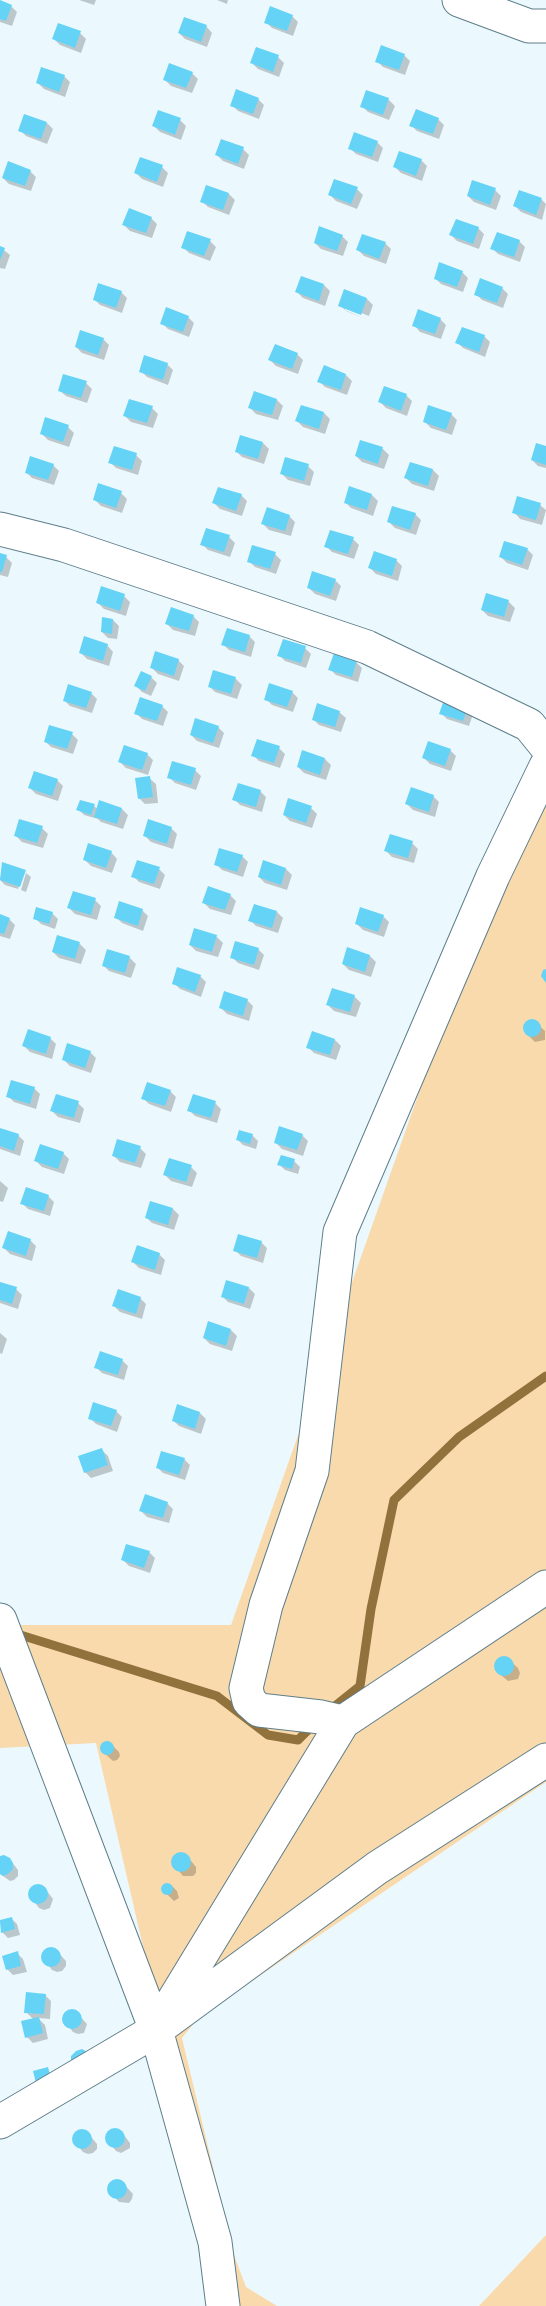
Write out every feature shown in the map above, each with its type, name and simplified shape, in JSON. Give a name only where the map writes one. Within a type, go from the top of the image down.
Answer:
[{"type":"street","points":[[459,0],[529,26],[546,26]]},
{"type":"street","points":[[0,529],[64,544],[367,647],[529,725],[546,746]]},
{"type":"street","points":[[343,1722],[321,1717],[259,1710],[249,1701],[246,1688],[266,1605],[312,1471],[340,1232],[493,876],[546,766]]},
{"type":"street","points":[[156,2030],[343,1722],[546,1587]]},
{"type":"street","points":[[0,1620],[156,2030],[215,2242],[223,2306]]},
{"type":"street","points":[[0,2121],[156,2030],[377,1868],[546,1760]]},
{"type":"shaded area","points":[[546,733],[546,1782],[200,2016],[182,2038],[234,2255],[246,2287],[277,2306],[232,2306],[141,1938],[96,1743],[0,1748],[0,1625],[231,1625]]},
{"type":"shaded area","points":[[546,2235],[546,2306],[479,2306]]},
{"type":"building","points":[[0,0],[12,5],[6,21],[0,19]]},
{"type":"building","points":[[270,6],[293,15],[287,31],[264,23]]},
{"type":"building","points":[[184,17],[207,25],[201,42],[178,33]]},
{"type":"building","points":[[58,23],[81,31],[75,48],[52,39]]},
{"type":"building","points":[[381,45],[405,54],[399,70],[375,62]]},
{"type":"building","points":[[256,47],[279,55],[273,72],[250,63]]},
{"type":"building","points":[[169,63],[193,72],[186,88],[163,80]]},
{"type":"building","points":[[41,67],[65,75],[59,92],[36,83]]},
{"type":"building","points":[[236,89],[259,98],[253,114],[230,106]]},
{"type":"building","points":[[366,90],[389,98],[383,115],[360,107]]},
{"type":"building","points":[[416,109],[439,118],[433,134],[409,126]]},
{"type":"building","points":[[158,110],[181,118],[175,135],[152,126]]},
{"type":"building","points":[[24,114],[47,122],[41,139],[18,131]]},
{"type":"building","points":[[354,132],[378,141],[372,157],[348,149]]},
{"type":"building","points":[[221,139],[244,147],[238,164],[215,155]]},
{"type":"building","points":[[399,151],[422,159],[416,176],[393,167]]},
{"type":"building","points":[[140,157],[163,165],[157,182],[134,173]]},
{"type":"building","points":[[8,161],[31,170],[25,186],[2,178]]},
{"type":"building","points":[[334,179],[358,187],[351,204],[328,195]]},
{"type":"building","points":[[472,180],[496,188],[490,205],[467,196]]},
{"type":"building","points":[[206,185],[229,193],[223,210],[200,202]]},
{"type":"building","points":[[519,190],[542,198],[536,215],[513,206]]},
{"type":"building","points":[[129,208],[152,217],[146,233],[122,225]]},
{"type":"building","points":[[456,219],[479,227],[473,244],[449,235]]},
{"type":"building","points":[[319,226],[343,235],[337,251],[314,243]]},
{"type":"building","points":[[187,231],[211,239],[204,256],[181,248]]},
{"type":"building","points":[[497,232],[520,240],[514,257],[490,249]]},
{"type":"building","points":[[362,234],[386,242],[379,259],[356,250]]},
{"type":"building","points":[[0,246],[5,248],[0,260]]},
{"type":"building","points":[[439,262],[463,271],[457,287],[434,279]]},
{"type":"building","points":[[301,276],[324,284],[319,301],[295,292]]},
{"type":"building","points":[[480,278],[503,287],[497,303],[474,295]]},
{"type":"building","points":[[98,283],[122,291],[116,308],[93,300]]},
{"type":"building","points":[[344,289],[367,298],[361,315],[338,306]]},
{"type":"building","points":[[166,307],[189,316],[183,332],[160,324]]},
{"type":"building","points":[[418,309],[441,318],[435,334],[412,326]]},
{"type":"building","points":[[462,327],[485,335],[479,352],[455,343]]},
{"type":"building","points":[[80,330],[104,338],[98,355],[75,347]]},
{"type":"building","points":[[275,344],[298,353],[292,369],[268,360]]},
{"type":"building","points":[[144,355],[168,363],[163,380],[139,372]]},
{"type":"building","points":[[324,365],[346,374],[341,390],[317,382]]},
{"type":"building","points":[[63,374],[87,381],[81,398],[58,391]]},
{"type":"building","points":[[384,386],[407,394],[401,411],[378,402]]},
{"type":"building","points":[[254,391],[277,399],[272,415],[248,408]]},
{"type":"building","points":[[129,399],[153,406],[147,423],[123,416]]},
{"type":"building","points":[[301,405],[324,412],[319,429],[295,421]]},
{"type":"building","points":[[428,405],[452,413],[446,430],[423,422]]},
{"type":"building","points":[[45,417],[69,425],[63,442],[40,434]]},
{"type":"building","points":[[240,435],[263,442],[258,459],[235,452]]},
{"type":"building","points":[[360,440],[383,447],[378,464],[355,456]]},
{"type":"building","points":[[536,443],[546,446],[546,465],[531,460]]},
{"type":"building","points":[[114,446],[137,453],[132,470],[108,463]]},
{"type":"building","points":[[30,456],[54,464],[48,480],[25,473]]},
{"type":"building","points":[[285,457],[309,464],[304,481],[280,474]]},
{"type":"building","points":[[410,462],[433,469],[428,486],[404,478]]},
{"type":"building","points":[[98,483],[122,491],[116,508],[93,500]]},
{"type":"building","points":[[349,486],[372,494],[367,510],[344,503]]},
{"type":"building","points":[[218,487],[242,494],[236,511],[212,503]]},
{"type":"building","points":[[517,496],[541,503],[536,520],[512,513]]},
{"type":"building","points":[[392,506],[416,513],[410,530],[387,522]]},
{"type":"building","points":[[267,507],[290,515],[285,531],[261,524]]},
{"type":"building","points":[[206,528],[230,535],[224,552],[200,545]]},
{"type":"building","points":[[330,530],[354,537],[348,554],[324,547]]},
{"type":"building","points":[[504,541],[528,548],[522,565],[499,557]]},
{"type":"building","points":[[252,545],[276,552],[270,569],[247,562]]},
{"type":"building","points":[[374,551],[397,559],[392,576],[368,568]]},
{"type":"building","points":[[0,553],[7,555],[2,572],[0,572]]},
{"type":"building","points":[[312,571],[336,579],[330,596],[307,588]]},
{"type":"building","points":[[101,586],[125,594],[120,611],[96,603]]},
{"type":"building","points":[[486,593],[509,600],[504,617],[481,610]]},
{"type":"building","points":[[171,607],[194,615],[189,631],[165,624]]},
{"type":"building","points":[[102,617],[113,619],[112,634],[101,632]]},
{"type":"building","points":[[227,628],[250,635],[245,652],[221,645]]},
{"type":"building","points":[[84,636],[108,644],[103,661],[79,653]]},
{"type":"building","points":[[283,639],[306,646],[301,663],[277,656]]},
{"type":"building","points":[[155,651],[179,659],[174,676],[150,668]]},
{"type":"building","points":[[334,653],[357,660],[352,677],[328,670]]},
{"type":"building","points":[[213,670],[236,677],[231,694],[208,687]]},
{"type":"building","points":[[141,671],[152,676],[145,691],[134,686]]},
{"type":"building","points":[[269,683],[293,691],[287,707],[264,700]]},
{"type":"building","points":[[68,684],[92,692],[86,708],[63,701]]},
{"type":"building","points":[[140,697],[163,705],[157,721],[134,714]]},
{"type":"building","points":[[445,697],[469,704],[463,721],[439,714]]},
{"type":"building","points":[[317,703],[340,711],[335,727],[312,720]]},
{"type":"building","points":[[195,718],[219,726],[213,743],[190,735]]},
{"type":"building","points":[[49,725],[73,732],[67,749],[44,742]]},
{"type":"building","points":[[257,739],[280,746],[274,763],[251,756]]},
{"type":"building","points":[[428,741],[451,749],[445,766],[422,758]]},
{"type":"building","points":[[124,745],[148,753],[142,770],[118,762]]},
{"type":"building","points":[[302,750],[325,758],[320,775],[297,767]]},
{"type":"building","points":[[172,761],[196,768],[191,785],[167,778]]},
{"type":"building","points":[[34,771],[58,779],[52,796],[28,788]]},
{"type":"building","points":[[150,776],[153,797],[138,799],[135,778]]},
{"type":"building","points":[[238,783],[261,790],[256,807],[232,800]]},
{"type":"building","points":[[411,787],[434,795],[429,812],[405,804]]},
{"type":"building","points":[[288,798],[312,806],[306,823],[283,815]]},
{"type":"building","points":[[80,800],[95,804],[91,815],[76,810]]},
{"type":"building","points":[[99,800],[122,808],[117,824],[94,817]]},
{"type":"building","points":[[19,819],[43,826],[37,843],[14,836]]},
{"type":"building","points":[[148,819],[172,827],[167,844],[143,836]]},
{"type":"building","points":[[390,834],[413,841],[408,858],[384,851]]},
{"type":"building","points":[[88,843],[112,851],[106,868],[83,860]]},
{"type":"building","points":[[219,848],[243,855],[237,872],[214,865]]},
{"type":"building","points":[[137,860],[160,867],[154,884],[131,877]]},
{"type":"building","points":[[263,860],[286,868],[281,885],[258,877]]},
{"type":"building","points":[[2,862],[26,870],[20,887],[0,880]]},
{"type":"building","points":[[208,886],[231,894],[225,910],[202,903]]},
{"type":"building","points":[[73,891],[96,898],[91,915],[67,908]]},
{"type":"building","points":[[119,901],[143,909],[138,926],[114,918]]},
{"type":"building","points":[[254,904],[277,911],[272,928],[248,921]]},
{"type":"building","points":[[36,907],[53,912],[49,924],[33,919]]},
{"type":"building","points":[[360,907],[384,915],[378,932],[355,924]]},
{"type":"building","points":[[0,914],[10,918],[4,934],[0,933]]},
{"type":"building","points":[[194,928],[217,935],[212,952],[189,945]]},
{"type":"building","points":[[57,935],[80,942],[75,959],[52,952]]},
{"type":"building","points":[[235,941],[259,948],[254,965],[230,958]]},
{"type":"building","points":[[347,947],[370,955],[365,972],[342,964]]},
{"type":"building","points":[[107,949],[130,956],[125,973],[102,966]]},
{"type":"building","points":[[177,967],[201,975],[195,992],[172,984]]},
{"type":"building","points":[[546,969],[546,983],[541,976],[543,970]]},
{"type":"building","points":[[332,988],[355,995],[350,1012],[326,1005]]},
{"type":"building","points":[[224,991],[248,999],[243,1016],[219,1008]]},
{"type":"building","points":[[528,1019],[536,1019],[541,1024],[539,1035],[528,1037],[523,1032],[523,1024]]},
{"type":"building","points":[[28,1029],[51,1037],[46,1054],[22,1046]]},
{"type":"building","points":[[312,1031],[335,1039],[330,1055],[306,1048]]},
{"type":"building","points":[[67,1043],[91,1051],[85,1068],[62,1060]]},
{"type":"building","points":[[11,1080],[35,1087],[30,1104],[6,1097]]},
{"type":"building","points":[[147,1082],[171,1090],[165,1106],[141,1099]]},
{"type":"building","points":[[56,1094],[79,1101],[74,1118],[50,1111]]},
{"type":"building","points":[[193,1094],[216,1101],[211,1118],[187,1111]]},
{"type":"building","points":[[279,1126],[303,1134],[297,1150],[274,1143]]},
{"type":"building","points":[[0,1128],[19,1134],[14,1151],[0,1146]]},
{"type":"building","points":[[239,1130],[253,1134],[250,1144],[236,1140]]},
{"type":"building","points":[[117,1139],[141,1146],[135,1163],[112,1156]]},
{"type":"building","points":[[40,1144],[64,1152],[58,1169],[34,1161]]},
{"type":"building","points":[[281,1155],[295,1159],[292,1169],[277,1165]]},
{"type":"building","points":[[169,1158],[192,1165],[186,1182],[163,1175]]},
{"type":"building","points":[[26,1187],[49,1195],[44,1211],[20,1204]]},
{"type":"building","points":[[150,1201],[173,1208],[168,1225],[145,1218]]},
{"type":"building","points":[[8,1231],[31,1239],[26,1256],[2,1248]]},
{"type":"building","points":[[238,1234],[262,1241],[257,1258],[233,1251]]},
{"type":"building","points":[[137,1245],[160,1253],[155,1270],[131,1262]]},
{"type":"building","points":[[226,1280],[249,1287],[244,1304],[221,1297]]},
{"type":"building","points":[[0,1282],[17,1287],[12,1304],[0,1300]]},
{"type":"building","points":[[118,1289],[141,1297],[136,1314],[112,1306]]},
{"type":"building","points":[[208,1321],[231,1329],[226,1346],[203,1338]]},
{"type":"building","points":[[100,1351],[123,1359],[118,1375],[94,1368]]},
{"type":"building","points":[[93,1402],[117,1410],[111,1426],[88,1419]]},
{"type":"building","points":[[177,1404],[200,1412],[195,1429],[172,1421]]},
{"type":"building","points":[[102,1448],[108,1465],[84,1473],[78,1456]]},
{"type":"building","points":[[161,1451],[185,1458],[179,1475],[156,1468]]},
{"type":"building","points":[[145,1494],[168,1502],[163,1518],[139,1511]]},
{"type":"building","points":[[126,1544],[150,1551],[144,1568],[121,1560]]},
{"type":"building","points":[[504,1656],[511,1659],[514,1666],[511,1673],[504,1676],[497,1673],[494,1666],[497,1659]]},
{"type":"building","points":[[104,1741],[110,1741],[114,1748],[110,1755],[104,1755],[100,1751],[100,1745]]},
{"type":"building","points":[[181,1852],[188,1855],[191,1862],[188,1869],[181,1872],[174,1869],[171,1862],[174,1855]]},
{"type":"building","points":[[0,1856],[10,1858],[13,1869],[3,1876],[0,1874]]},
{"type":"building","points":[[169,1883],[172,1884],[172,1894],[165,1895],[162,1894],[161,1887],[162,1884]]},
{"type":"building","points":[[38,1884],[45,1887],[48,1894],[45,1901],[38,1904],[31,1901],[28,1894],[31,1887]]},
{"type":"building","points":[[12,1917],[15,1929],[1,1933],[0,1920]]},
{"type":"building","points":[[51,1947],[58,1950],[61,1957],[58,1964],[51,1967],[44,1964],[41,1957],[44,1950]]},
{"type":"building","points":[[18,1951],[21,1966],[6,1970],[2,1956]]},
{"type":"building","points":[[26,1992],[46,1994],[44,2014],[24,2013]]},
{"type":"building","points":[[72,2009],[79,2012],[82,2019],[79,2026],[72,2029],[65,2026],[62,2019],[65,2012]]},
{"type":"building","points":[[39,2017],[43,2033],[25,2038],[21,2021]]},
{"type":"building","points":[[82,2049],[87,2052],[71,2062],[71,2056]]},
{"type":"building","points":[[48,2067],[52,2083],[37,2087],[33,2071]]},
{"type":"building","points":[[115,2128],[122,2131],[125,2138],[122,2145],[115,2148],[108,2145],[105,2138],[108,2131]]},
{"type":"building","points":[[82,2129],[89,2132],[92,2139],[89,2146],[82,2149],[75,2146],[72,2139],[75,2132]]},
{"type":"building","points":[[117,2179],[124,2182],[127,2189],[124,2196],[117,2199],[110,2196],[107,2189],[110,2182]]},
{"type":"waterway","points":[[330,1710],[360,1686],[371,1609],[394,1500],[459,1437],[546,1376]]},
{"type":"waterway","points":[[14,1633],[217,1696],[268,1735],[298,1740],[315,1723]]}]
